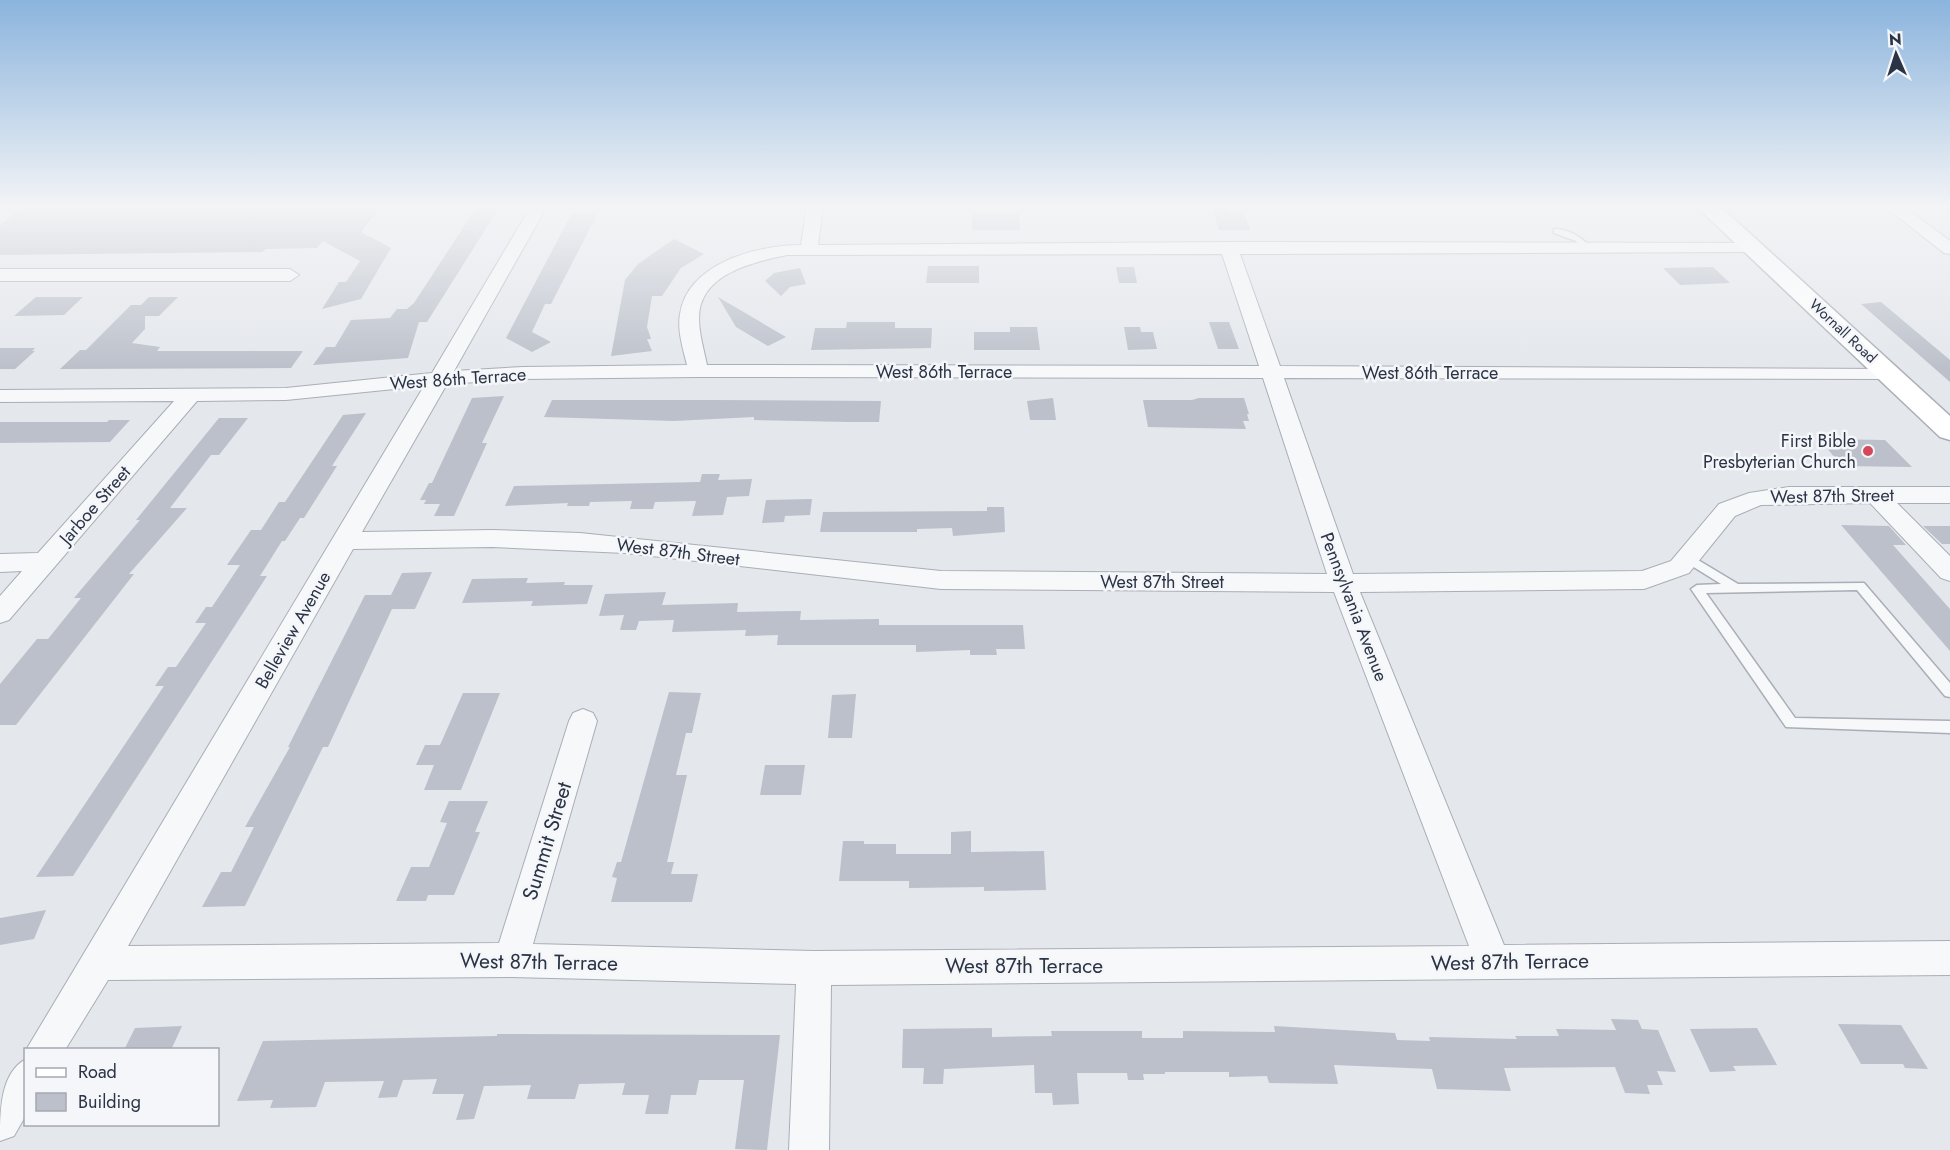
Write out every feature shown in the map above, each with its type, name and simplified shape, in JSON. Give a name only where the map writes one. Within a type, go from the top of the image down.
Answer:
[{"type":"main road","name":"Wornall Road","points":[[1769,262],[1950,431]]},
{"type":"street","name":"Belleview Avenue","points":[[45,1048],[99,963],[507,262]]},
{"type":"street","points":[[698,371],[689,316],[694,294],[708,279],[742,262]]},
{"type":"street","name":"Pennsylvania Avenue","points":[[1234,262],[1343,583],[1493,962]]},
{"type":"street","points":[[0,275],[290,275]]},
{"type":"street","name":"West 86th Terrace","points":[[0,396],[286,394],[440,378],[522,373],[698,371],[1888,373]]},
{"type":"street","name":"Jarboe Street","points":[[0,613],[190,396]]},
{"type":"street","points":[[1875,494],[1950,572]]},
{"type":"street","name":"West 87th Street","points":[[344,541],[478,538],[580,541],[880,576],[941,580],[1343,583],[1644,580],[1680,567],[1727,510],[1757,498],[1875,494],[1950,495]]},
{"type":"street","points":[[0,562],[44,562]]},
{"type":"street","name":"Summit Street","points":[[511,960],[583,721]]},
{"type":"street","name":"West 87th Terrace","points":[[99,963],[511,960],[814,968],[1950,957]]},
{"type":"street","points":[[809,1150],[814,968]]},
{"type":"street","points":[[0,1092],[24,1077]]},
{"type":"street","points":[[0,1122],[24,1080]]},
{"type":"lane","points":[[1688,558],[1734,587]]},
{"type":"lane","points":[[1950,693],[1860,586],[1697,589],[1791,723],[1950,727]]},
{"type":"building","points":[[360,262],[383,262],[361,299],[322,309],[339,282],[346,282]]},
{"type":"building","points":[[441,262],[465,262],[427,322],[419,322],[408,358],[313,365],[326,347],[335,347],[351,320],[390,318],[397,309],[407,309],[414,303]]},
{"type":"building","points":[[546,262],[573,262],[551,304],[545,304],[532,332],[551,342],[532,352],[506,338]]},
{"type":"building","points":[[641,262],[691,262],[681,268],[662,296],[652,296],[647,327],[651,339],[647,339],[652,351],[611,356],[625,280]]},
{"type":"building","points":[[928,266],[979,266],[979,283],[926,283]]},
{"type":"building","points":[[1116,267],[1134,267],[1137,283],[1119,283]]},
{"type":"building","points":[[1713,267],[1730,283],[1680,285],[1663,268]]},
{"type":"building","points":[[800,268],[806,284],[790,287],[781,296],[765,281],[774,273]]},
{"type":"building","points":[[36,297],[83,297],[64,315],[14,316]]},
{"type":"building","points":[[149,297],[178,297],[159,316],[145,316],[145,329],[132,343],[160,347],[157,351],[303,351],[291,368],[60,369],[80,350],[86,350],[131,305],[141,305]]},
{"type":"building","points":[[718,297],[786,337],[768,346],[736,327]]},
{"type":"building","points":[[1881,302],[1950,360],[1950,382],[1861,304]]},
{"type":"building","points":[[847,322],[895,322],[895,328],[932,328],[931,348],[811,350],[815,328],[846,328]]},
{"type":"building","points":[[1209,322],[1229,322],[1239,349],[1218,349]]},
{"type":"building","points":[[1010,327],[1037,327],[1040,350],[974,350],[974,332],[1010,332]]},
{"type":"building","points":[[1124,327],[1140,327],[1141,332],[1153,332],[1157,349],[1128,350]]},
{"type":"building","points":[[0,348],[35,348],[32,351],[35,351],[15,369],[0,369]]},
{"type":"building","points":[[504,396],[482,443],[487,443],[454,516],[434,516],[440,504],[424,504],[426,500],[420,500],[429,483],[432,483],[472,398]]},
{"type":"building","points":[[1053,398],[1056,420],[1030,420],[1027,401]]},
{"type":"building","points":[[1244,398],[1249,414],[1247,414],[1249,421],[1243,421],[1246,429],[1148,427],[1143,400]]},
{"type":"building","points":[[552,400],[881,401],[879,422],[849,422],[754,420],[754,417],[674,421],[544,417]]},
{"type":"building","points":[[366,413],[332,466],[337,466],[304,518],[300,518],[285,541],[282,541],[260,576],[267,576],[73,876],[36,877],[164,686],[155,686],[168,667],[176,667],[206,623],[195,623],[206,607],[212,607],[240,565],[227,565],[251,530],[261,530],[279,502],[285,502],[343,415]]},
{"type":"building","points":[[219,418],[248,418],[219,455],[211,455],[170,508],[187,508],[129,574],[134,574],[16,725],[0,725],[0,684],[37,639],[48,639],[81,598],[74,598],[140,520],[136,520]]},
{"type":"building","points":[[109,420],[130,420],[110,442],[0,443],[0,422],[107,422]]},
{"type":"building","name":"First Bible Presbyterian Church","points":[[1819,439],[1885,440],[1912,467],[1842,466]]},
{"type":"building","points":[[702,474],[720,474],[718,480],[752,479],[749,496],[727,497],[723,515],[692,516],[696,501],[655,502],[653,509],[630,509],[632,501],[590,502],[589,506],[567,506],[568,503],[505,506],[514,486],[700,482]]},
{"type":"building","points":[[812,499],[810,515],[785,516],[784,522],[762,523],[766,500]]},
{"type":"building","points":[[987,507],[1004,507],[1005,532],[953,536],[952,528],[917,529],[917,532],[820,532],[823,512],[987,511]]},
{"type":"building","points":[[1841,525],[1889,526],[1906,545],[1893,545],[1950,609],[1950,651]]},
{"type":"building","points":[[1923,526],[1950,526],[1950,544],[1942,544]]},
{"type":"building","points":[[432,572],[415,609],[392,609],[328,747],[323,747],[245,906],[202,907],[221,872],[231,872],[254,827],[245,827],[290,747],[288,747],[365,595],[391,595],[402,573]]},
{"type":"building","points":[[528,578],[526,583],[565,582],[564,585],[593,585],[587,604],[531,606],[533,601],[462,603],[472,579]]},
{"type":"building","points":[[666,592],[662,605],[738,603],[737,612],[801,611],[800,620],[879,619],[879,625],[1023,625],[1025,649],[996,649],[997,655],[970,655],[970,650],[916,652],[916,645],[777,645],[778,635],[745,636],[746,630],[672,632],[674,620],[639,621],[636,630],[620,630],[624,615],[599,616],[605,594]]},
{"type":"building","points":[[669,692],[701,693],[692,733],[686,733],[676,775],[687,775],[667,862],[674,862],[671,874],[698,874],[692,902],[611,902],[617,878],[612,877],[617,862],[621,862]]},
{"type":"building","points":[[463,693],[500,693],[461,790],[424,790],[434,765],[416,765],[425,745],[440,745]]},
{"type":"building","points":[[856,694],[852,738],[828,738],[832,695]]},
{"type":"building","points":[[765,765],[805,765],[801,795],[760,795]]},
{"type":"building","points":[[449,801],[488,801],[475,832],[480,832],[454,895],[428,895],[426,901],[396,901],[411,867],[429,867],[447,823],[440,822]]},
{"type":"building","points":[[971,831],[971,852],[1044,851],[1046,890],[984,891],[984,887],[909,888],[909,881],[839,881],[843,841],[864,841],[864,844],[896,844],[896,854],[951,854],[951,832]]},
{"type":"building","points":[[46,910],[34,939],[0,945],[0,918]]},
{"type":"building","points":[[1611,1019],[1638,1020],[1642,1029],[1658,1030],[1676,1072],[1657,1071],[1663,1085],[1647,1085],[1650,1094],[1625,1093],[1615,1067],[1504,1068],[1511,1091],[1437,1089],[1432,1069],[1334,1065],[1338,1084],[1269,1083],[1267,1076],[1229,1077],[1229,1072],[1143,1074],[1144,1080],[1128,1080],[1127,1073],[1077,1073],[1079,1104],[1053,1105],[1052,1093],[1035,1093],[1034,1065],[944,1069],[943,1084],[923,1084],[924,1068],[902,1068],[903,1029],[992,1028],[992,1037],[1052,1036],[1051,1031],[1142,1031],[1142,1038],[1183,1038],[1183,1031],[1275,1032],[1274,1026],[1395,1033],[1397,1040],[1430,1041],[1429,1037],[1517,1039],[1515,1036],[1559,1036],[1556,1029],[1616,1030]]},
{"type":"building","points":[[1838,1024],[1901,1025],[1928,1069],[1905,1068],[1903,1064],[1861,1064]]},
{"type":"building","points":[[182,1026],[172,1048],[125,1048],[135,1028]]},
{"type":"building","points":[[1757,1028],[1777,1065],[1733,1066],[1736,1071],[1710,1072],[1690,1029]]},
{"type":"building","points":[[497,1034],[780,1035],[767,1150],[735,1149],[744,1080],[699,1080],[696,1095],[671,1095],[668,1114],[645,1114],[649,1095],[622,1095],[625,1083],[579,1084],[575,1099],[527,1099],[531,1085],[484,1086],[474,1119],[456,1120],[464,1094],[432,1094],[437,1079],[403,1080],[397,1097],[378,1098],[384,1081],[325,1082],[316,1107],[270,1108],[273,1100],[237,1101],[263,1041],[497,1036]]},
{"type":"place","name":"First Bible Presbyterian Church","points":[[1868,451]]}]
